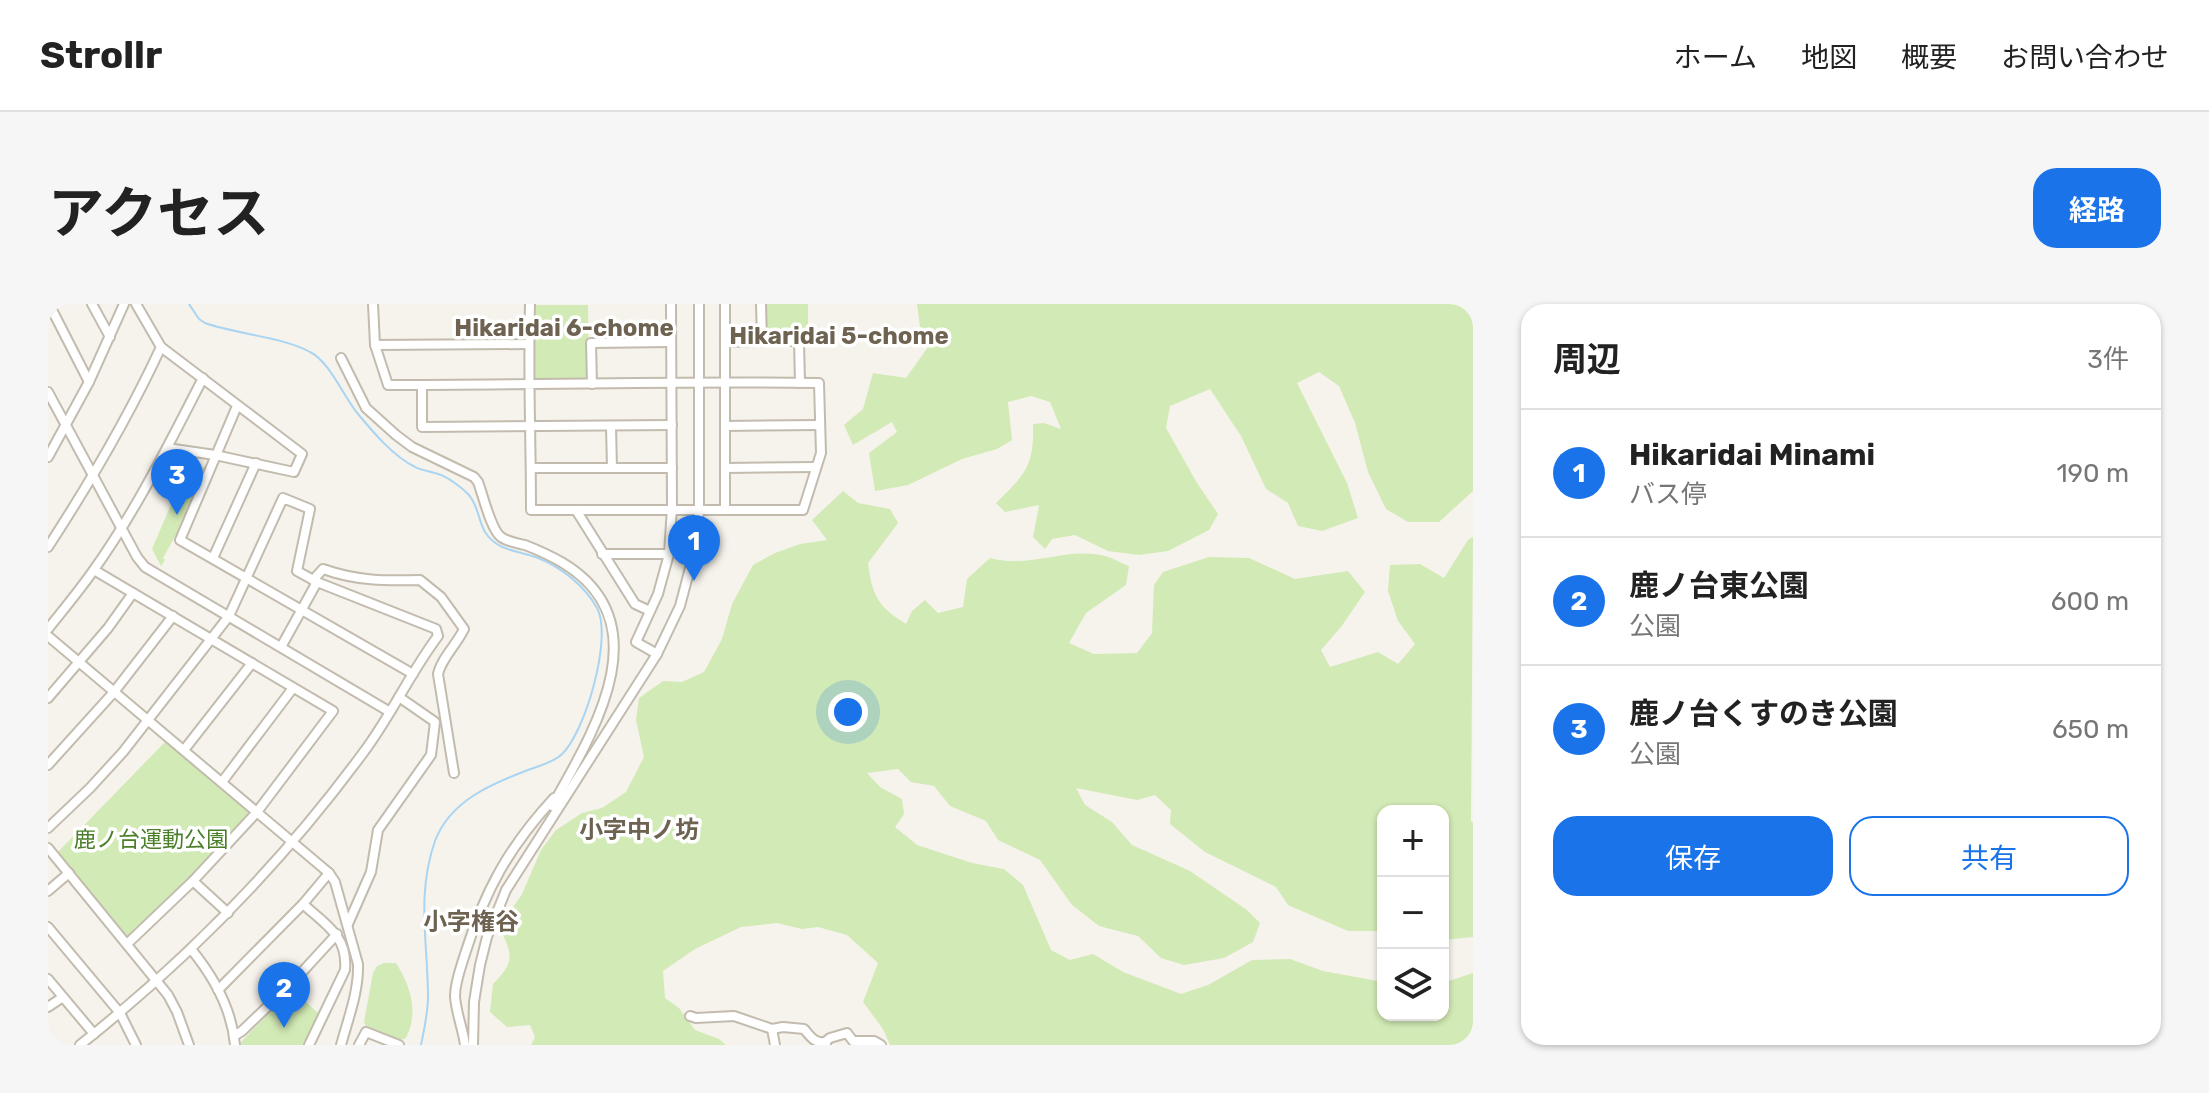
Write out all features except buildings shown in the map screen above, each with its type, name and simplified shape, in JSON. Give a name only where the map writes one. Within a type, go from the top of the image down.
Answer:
[{"type":"street","points":[[49,304],[89,382]]},
{"type":"street","points":[[92,304],[110,337]]},
{"type":"street","points":[[48,457],[89,382],[124,304]]},
{"type":"street","points":[[136,304],[161,347],[302,454],[294,472],[167,448]]},
{"type":"street","points":[[373,304],[375,345],[388,385],[530,384],[725,384],[819,383],[821,453],[803,510],[531,510],[530,384],[529,344],[530,304]]},
{"type":"street","points":[[657,654],[636,642],[658,594],[669,554],[672,508],[671,304]]},
{"type":"street","points":[[473,1045],[474,1002],[480,965],[487,937],[506,890],[657,654],[680,606],[695,549],[699,510],[699,304]]},
{"type":"street","points":[[725,304],[725,510]]},
{"type":"street","points":[[761,304],[762,341]]},
{"type":"street","points":[[725,342],[799,341],[800,383]]},
{"type":"street","points":[[592,384],[591,343],[671,342]]},
{"type":"street","points":[[375,345],[529,344]]},
{"type":"street","points":[[48,547],[94,476],[161,347]]},
{"type":"street","points":[[341,358],[366,408],[396,435],[424,453],[474,477],[500,537],[540,551],[576,571],[609,612],[614,649],[607,695],[522,863]]},
{"type":"street","points":[[48,629],[94,570],[121,528],[203,378]]},
{"type":"street","points":[[422,385],[422,427],[672,425]]},
{"type":"street","points":[[48,392],[145,567],[390,712]]},
{"type":"street","points":[[237,406],[180,540],[413,674]]},
{"type":"street","points":[[725,426],[820,425]]},
{"type":"street","points":[[611,426],[612,468]]},
{"type":"street","points":[[213,558],[256,463]]},
{"type":"street","points":[[725,468],[816,467]]},
{"type":"street","points":[[531,468],[672,468]]},
{"type":"street","points":[[48,828],[90,788],[149,721],[229,616],[283,498],[310,509],[297,571],[436,629],[438,636],[420,659],[390,712],[344,779],[293,842],[228,913],[158,981],[80,1045]]},
{"type":"street","points":[[576,510],[635,604],[650,611]]},
{"type":"street","points":[[602,554],[669,554]]},
{"type":"street","points":[[281,647],[323,569],[347,577],[420,580],[441,597],[464,629],[439,667],[438,674],[454,773]]},
{"type":"street","points":[[94,570],[333,711],[257,812],[193,881],[127,944]]},
{"type":"street","points":[[48,698],[133,593]]},
{"type":"street","points":[[48,765],[114,692],[173,616]]},
{"type":"street","points":[[48,636],[329,873],[335,882],[348,925],[358,976],[341,1045]]},
{"type":"street","points":[[184,750],[252,663]]},
{"type":"street","points":[[222,782],[293,688]]},
{"type":"street","points":[[348,925],[371,872],[378,830],[431,755],[435,722],[399,697]]},
{"type":"street","points":[[465,1045],[456,1006],[456,987],[485,897],[515,844],[562,789]]},
{"type":"street","points":[[48,848],[158,981],[177,1012],[189,1045]]},
{"type":"street","points":[[48,891],[69,873]]},
{"type":"street","points":[[218,990],[303,904],[329,873]]},
{"type":"street","points":[[193,881],[228,913]]},
{"type":"street","points":[[303,904],[337,934],[344,949],[345,970],[309,1045]]},
{"type":"street","points":[[48,927],[120,1013],[136,1045]]},
{"type":"street","points":[[235,1040],[337,934]]},
{"type":"street","points":[[191,949],[218,990],[235,1040]]},
{"type":"street","points":[[48,979],[94,1034]]},
{"type":"street","points":[[48,1007],[63,997]]},
{"type":"street","points":[[690,1016],[734,1016],[772,1029],[804,1029],[813,1039],[825,1043],[830,1038],[847,1033],[853,1041],[874,1041],[881,1045]]},
{"type":"street","points":[[772,1029],[775,1045]]},
{"type":"street","points":[[359,1045],[366,1032],[399,1045]]},
{"type":"green space","points":[[766,304],[808,304],[808,337],[766,338]]},
{"type":"green space","points":[[917,304],[1473,304],[1473,491],[1439,522],[1408,522],[1386,509],[1368,472],[1355,423],[1339,386],[1319,372],[1297,383],[1347,483],[1358,518],[1322,531],[1298,526],[1288,503],[1266,489],[1241,436],[1210,389],[1170,406],[1166,428],[1218,514],[1209,530],[1168,551],[1139,555],[1108,551],[1075,535],[1052,539],[1045,549],[1033,537],[1039,505],[1005,512],[996,503],[1015,484],[1030,460],[1033,424],[1044,423],[1061,429],[1050,402],[1031,396],[1008,402],[1012,440],[997,449],[962,459],[908,485],[875,491],[869,453],[897,432],[892,422],[853,445],[844,425],[863,409],[873,373],[906,378],[928,347],[920,327]]},
{"type":"green space","points":[[537,305],[588,305],[589,378],[586,381],[534,381],[534,308]]},
{"type":"green space","points":[[192,467],[205,467],[206,470],[161,566],[152,549],[184,474]]},
{"type":"green space","points":[[843,491],[858,503],[890,509],[898,523],[868,563],[878,599],[906,624],[912,611],[925,600],[938,613],[963,607],[967,579],[990,558],[1019,561],[1091,554],[1129,566],[1126,585],[1086,613],[1069,643],[1094,654],[1137,653],[1152,633],[1154,585],[1163,572],[1209,557],[1249,558],[1295,579],[1348,571],[1365,592],[1321,650],[1330,667],[1378,652],[1398,664],[1415,644],[1398,621],[1388,591],[1390,565],[1420,564],[1444,578],[1473,537],[1473,937],[1449,939],[1449,805],[1377,805],[1377,931],[1348,931],[1288,905],[1276,887],[1205,852],[1170,824],[1171,810],[1155,795],[1137,800],[1076,788],[1085,805],[1112,822],[1132,845],[1190,871],[1247,910],[1260,923],[1253,942],[1224,958],[1184,965],[1161,958],[1138,936],[1099,926],[1072,905],[1040,860],[998,840],[986,821],[950,806],[934,786],[911,782],[898,769],[867,773],[880,787],[902,799],[904,814],[895,827],[917,845],[972,863],[1004,869],[1023,885],[1051,950],[1070,960],[1093,954],[1123,972],[1181,994],[1208,985],[1252,960],[1290,959],[1323,971],[1377,981],[1377,1021],[1449,1021],[1449,981],[1473,973],[1473,1045],[890,1045],[883,1029],[863,1002],[878,963],[847,935],[818,927],[802,929],[777,923],[741,927],[695,949],[663,971],[665,998],[679,1008],[695,1030],[726,1045],[531,1045],[535,1037],[530,1025],[507,1027],[490,1012],[493,984],[510,958],[499,928],[522,894],[541,850],[556,830],[582,813],[602,808],[626,792],[644,757],[636,720],[639,698],[663,681],[682,682],[704,672],[722,639],[732,604],[753,565],[800,544],[827,540],[812,520]]},
{"type":"green space","name":"鹿ノ台運動公園","points":[[167,740],[249,809],[248,816],[192,878],[131,936],[125,936],[57,853]]},
{"type":"green space","points":[[396,963],[409,990],[412,1020],[405,1039],[399,1040],[366,1027],[364,1022],[373,973],[377,966]]},
{"type":"green space","points":[[292,989],[319,1014],[307,1045],[241,1045],[241,1042]]},
{"type":"waterway","points":[[189,304],[205,323],[287,343],[317,357],[358,414],[391,450],[415,467],[442,475],[468,494],[490,539],[502,547],[538,558],[555,567],[572,578],[597,608],[602,640],[599,662],[587,707],[570,744],[553,760],[500,781],[473,796],[451,815],[435,841],[424,900],[428,997],[421,1045]]},
{"type":"place","name":"鹿ノ台くすのき公園","points":[[177,515]]},
{"type":"place","name":"Hikaridai Minami","points":[[694,581]]},
{"type":"place","name":"鹿ノ台東公園","points":[[284,1028]]},
{"type":"district","name":"Hikaridai 6-chome","points":[[564,328]]},
{"type":"district","name":"Hikaridai 5-chome","points":[[839,336]]},
{"type":"district","name":"小字中ノ坊","points":[[639,830]]},
{"type":"district","name":"小字権谷","points":[[471,922]]}]
